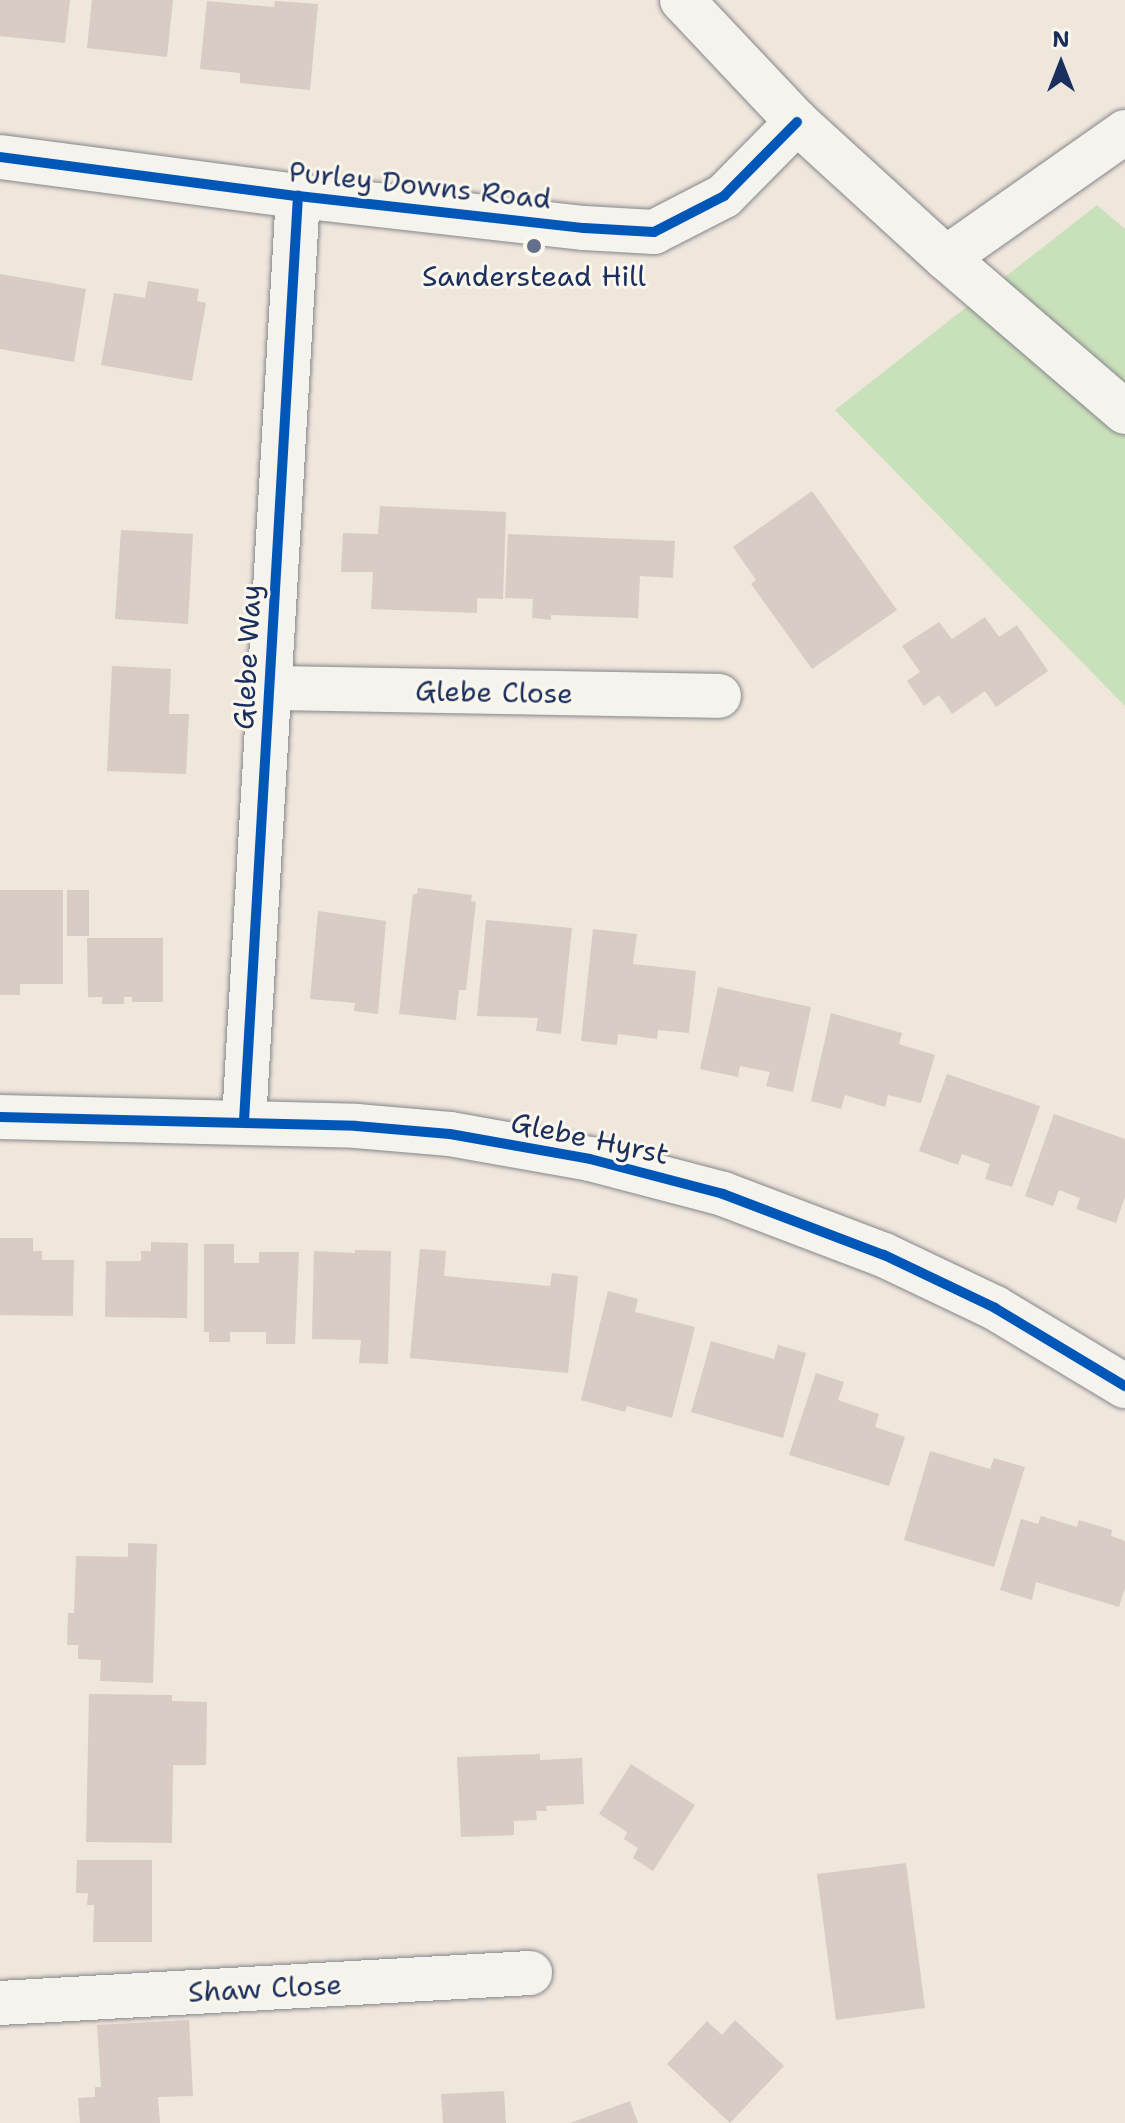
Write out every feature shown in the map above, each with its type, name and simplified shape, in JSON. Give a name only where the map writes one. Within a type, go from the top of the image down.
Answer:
[{"type":"street","points":[[682,0],[797,122],[946,258],[1125,412]]},
{"type":"street","name":"Purley Downs Road","points":[[0,157],[298,196],[584,228],[654,232],[724,196],[797,122]]},
{"type":"street","points":[[946,258],[1125,132]]},
{"type":"street","name":"Glebe Way","points":[[244,1121],[298,196]]},
{"type":"street","name":"Glebe Close","points":[[269,688],[719,696]]},
{"type":"street","name":"Glebe Hyrst","points":[[0,1117],[244,1121],[408,1130],[520,1145],[619,1166],[723,1194],[836,1235],[956,1287],[1125,1386]]},
{"type":"street","name":"Shaw Close","points":[[0,2003],[530,1973]]},
{"type":"green space","points":[[1097,205],[1125,229],[1125,706],[835,410]]},
{"type":"building","points":[[0,0],[70,0],[65,43],[0,36]]},
{"type":"building","points":[[92,0],[173,0],[167,57],[87,48]]},
{"type":"building","points":[[207,1],[274,7],[275,1],[318,4],[310,90],[240,83],[240,73],[200,69]]},
{"type":"building","points":[[0,274],[86,289],[74,362],[0,349]]},
{"type":"building","points":[[148,281],[199,289],[197,301],[206,303],[192,381],[101,365],[114,293],[145,298]]},
{"type":"building","points":[[812,491],[897,610],[812,669],[751,584],[756,580],[733,547]]},
{"type":"building","points":[[380,506],[506,512],[503,599],[477,598],[477,613],[371,609],[373,572],[341,572],[343,533],[378,534]]},
{"type":"building","points":[[121,530],[193,534],[188,624],[115,619]]},
{"type":"building","points":[[508,534],[675,541],[673,578],[640,576],[638,618],[551,615],[551,620],[532,618],[533,599],[505,598]]},
{"type":"building","points":[[985,617],[999,637],[1017,625],[1048,671],[996,707],[985,691],[952,714],[939,695],[924,706],[907,681],[920,672],[902,646],[939,622],[952,639]]},
{"type":"building","points":[[112,666],[171,669],[169,714],[189,714],[186,774],[107,771]]},
{"type":"building","points":[[418,888],[472,895],[471,901],[476,902],[466,990],[459,990],[456,1020],[399,1014],[413,894],[417,894]]},
{"type":"building","points":[[0,890],[63,890],[63,984],[20,984],[20,995],[0,995]]},
{"type":"building","points":[[67,890],[89,890],[89,936],[67,936]]},
{"type":"building","points":[[318,911],[386,921],[378,1014],[354,1011],[355,1003],[310,999]]},
{"type":"building","points":[[486,920],[572,928],[561,1034],[536,1031],[538,1018],[477,1016]]},
{"type":"building","points":[[593,929],[637,934],[633,964],[696,971],[689,1033],[658,1030],[657,1039],[618,1034],[617,1045],[581,1041]]},
{"type":"building","points":[[87,938],[163,938],[163,1002],[132,1002],[132,997],[124,997],[124,1004],[102,1004],[102,997],[88,997]]},
{"type":"building","points":[[718,987],[811,1007],[793,1092],[766,1086],[770,1072],[740,1066],[738,1077],[700,1069]]},
{"type":"building","points":[[831,1013],[902,1033],[899,1044],[935,1055],[921,1103],[888,1095],[885,1107],[845,1095],[841,1109],[811,1101]]},
{"type":"building","points":[[947,1074],[1040,1106],[1012,1187],[985,1179],[990,1164],[962,1154],[958,1165],[919,1151]]},
{"type":"building","points":[[1054,1114],[1125,1139],[1125,1197],[1116,1223],[1076,1209],[1080,1198],[1059,1190],[1053,1206],[1025,1196]]},
{"type":"building","points":[[0,1238],[33,1238],[33,1251],[42,1251],[42,1260],[74,1260],[73,1316],[0,1315]]},
{"type":"building","points":[[151,1242],[188,1243],[187,1318],[105,1317],[106,1261],[141,1261],[141,1251],[151,1251]]},
{"type":"building","points":[[204,1244],[234,1244],[234,1263],[259,1263],[259,1252],[299,1252],[295,1344],[266,1344],[266,1332],[230,1332],[230,1342],[209,1342],[209,1332],[204,1332]]},
{"type":"building","points":[[420,1249],[446,1251],[444,1276],[550,1286],[552,1273],[578,1276],[568,1373],[410,1358]]},
{"type":"building","points":[[355,1250],[391,1251],[388,1364],[359,1363],[361,1340],[312,1339],[314,1251],[355,1253]]},
{"type":"building","points":[[608,1291],[638,1299],[635,1312],[695,1327],[672,1418],[627,1406],[625,1412],[581,1400]]},
{"type":"building","points":[[711,1341],[774,1359],[778,1345],[806,1353],[783,1438],[691,1412]]},
{"type":"building","points":[[816,1373],[844,1382],[838,1400],[879,1414],[875,1427],[905,1437],[889,1486],[789,1455]]},
{"type":"building","points":[[930,1451],[990,1469],[994,1458],[1025,1467],[994,1567],[904,1540]]},
{"type":"building","points":[[1041,1516],[1077,1527],[1079,1520],[1112,1530],[1111,1536],[1125,1541],[1125,1588],[1119,1607],[1036,1582],[1032,1600],[1000,1590],[1021,1519],[1038,1524]]},
{"type":"building","points":[[128,1543],[157,1544],[153,1683],[100,1681],[101,1660],[78,1659],[78,1645],[67,1645],[68,1613],[74,1613],[76,1556],[128,1557]]},
{"type":"building","points":[[89,1694],[172,1695],[172,1701],[207,1702],[206,1765],[173,1765],[172,1843],[86,1842]]},
{"type":"building","points":[[540,1754],[540,1760],[582,1758],[584,1804],[546,1806],[547,1811],[536,1811],[537,1820],[514,1821],[514,1835],[461,1837],[457,1757]]},
{"type":"building","points":[[631,1764],[695,1805],[653,1871],[633,1858],[638,1848],[624,1839],[627,1832],[599,1814]]},
{"type":"building","points":[[77,1860],[152,1860],[152,1942],[93,1942],[94,1905],[87,1905],[88,1893],[76,1893]]},
{"type":"building","points":[[906,1863],[925,2008],[836,2020],[817,1874]]},
{"type":"building","points":[[189,2020],[193,2096],[158,2097],[160,2123],[80,2123],[78,2098],[95,2097],[95,2087],[101,2087],[97,2025]]},
{"type":"building","points":[[735,2020],[784,2066],[730,2123],[667,2064],[707,2021],[722,2035]]},
{"type":"building","points":[[504,2091],[506,2123],[443,2123],[441,2094]]},
{"type":"building","points":[[630,2101],[638,2123],[570,2123]]},
{"type":"cycle path","points":[[0,157],[298,196],[584,228],[654,232],[724,196],[797,122]]},
{"type":"cycle path","points":[[244,1121],[298,196]]},
{"type":"cycle path","points":[[0,1117],[356,1126],[450,1134],[590,1159],[723,1194],[884,1255],[995,1308],[1125,1386]]},
{"type":"place","name":"Sanderstead Hill","points":[[534,246]]}]
